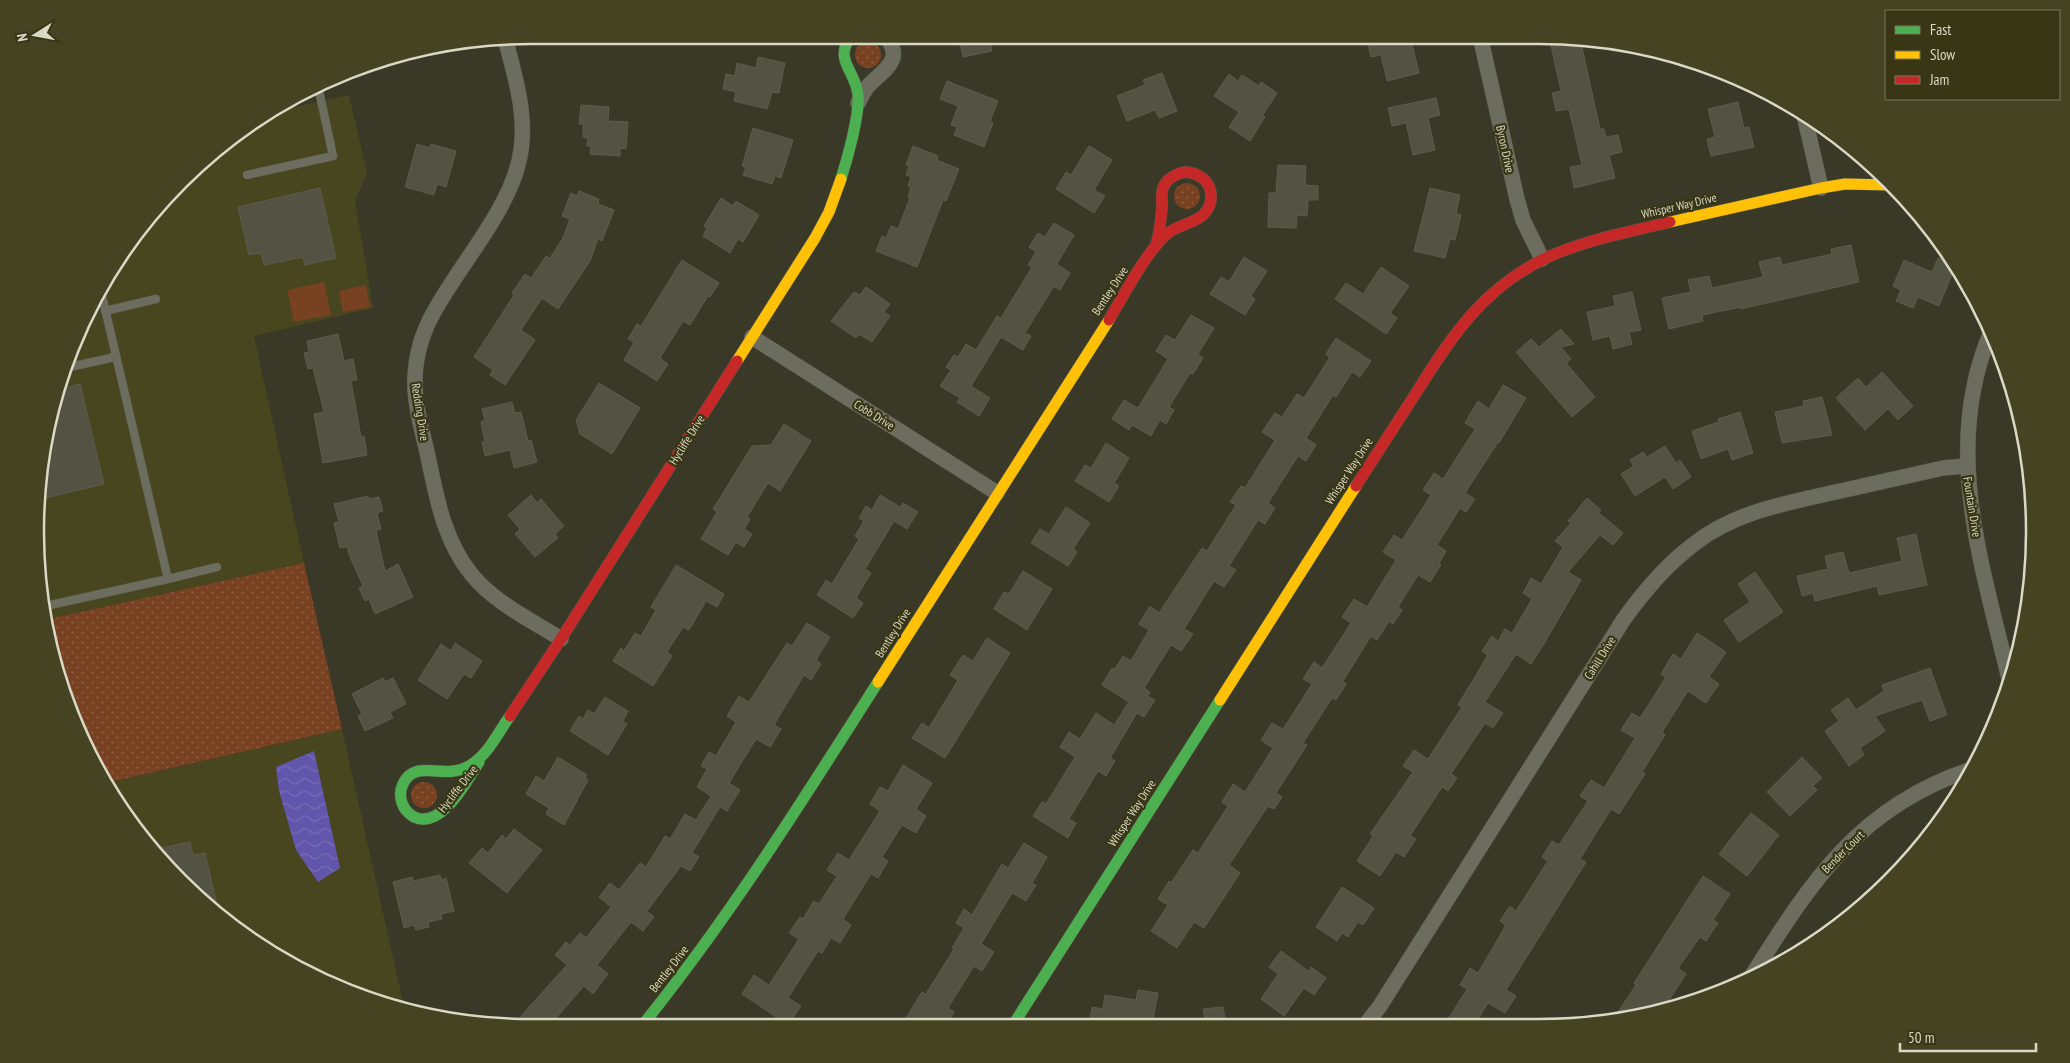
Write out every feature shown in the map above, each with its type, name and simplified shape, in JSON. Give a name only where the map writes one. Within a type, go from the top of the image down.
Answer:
[{"type":"street","name":"Hycliffe Drive","points":[[479,762],[460,772],[415,771],[407,777],[399,792],[404,810],[411,816],[419,819],[428,819],[436,816],[449,803],[479,762],[560,639],[815,238],[837,196],[844,174],[858,103],[857,85],[843,60],[845,44]]},
{"type":"street","name":"Hycliffe Drive","points":[[858,103],[871,83],[890,65],[893,50],[891,44]]},
{"type":"street","name":"Byron Drive","points":[[1482,44],[1517,199],[1523,220],[1542,259]]},
{"type":"street","name":"Redding Drive","points":[[507,45],[521,107],[522,144],[519,160],[506,195],[427,326],[418,356],[415,392],[418,415],[442,517],[452,543],[461,559],[471,574],[490,593],[560,639]]},
{"type":"street","points":[[1806,124],[1821,188]]},
{"type":"street","name":"Bentley Drive","points":[[647,1019],[678,982],[784,830],[1156,244],[1161,224],[1163,187],[1166,181],[1172,176],[1186,171],[1202,176],[1212,194],[1210,206],[1204,214],[1176,228],[1156,244]]},
{"type":"street","name":"Whisper Way Drive","points":[[1017,1019],[1448,342],[1481,301],[1504,282],[1542,259],[1576,245],[1821,188],[1845,184],[1881,185]]},
{"type":"street","name":"Cobb Drive","points":[[752,337],[997,493]]},
{"type":"street","name":"Fountain Drive","points":[[1987,342],[1979,365],[1971,399],[1967,423],[1966,466],[1976,536],[2007,668]]},
{"type":"street","name":"Cahill Drive","points":[[1370,1019],[1380,1006],[1624,619],[1673,561],[1712,531],[1753,513],[1811,497],[1943,468],[1966,466]]},
{"type":"street","name":"Bender Court","points":[[1757,967],[1817,878],[1849,843],[1910,796],[1962,773]]},
{"type":"lane","points":[[247,175],[333,156],[319,92]]},
{"type":"lane","points":[[105,311],[156,299]]},
{"type":"lane","points":[[103,300],[168,579]]},
{"type":"lane","points":[[73,366],[115,356]]},
{"type":"lane","points":[[50,605],[217,567]]},
{"type":"shaded area","points":[[862,44],[874,44],[880,50],[880,60],[873,67],[863,67],[856,60],[856,50]]},
{"type":"shaded area","points":[[349,95],[367,173],[355,201],[373,308],[254,336],[304,563],[52,618],[45,563],[44,532],[48,468],[60,405],[81,345],[94,316],[126,261],[165,210],[210,165],[261,126],[289,108]]},
{"type":"shaded area","points":[[1187,183],[1197,186],[1200,196],[1197,206],[1187,209],[1177,206],[1174,196],[1177,186]]},
{"type":"shaded area","points":[[324,282],[331,315],[294,322],[287,290]]},
{"type":"shaded area","points":[[366,285],[370,307],[343,312],[339,291]]},
{"type":"shaded area","points":[[304,563],[342,729],[113,781],[81,718],[60,658],[52,618]]},
{"type":"shaded area","points":[[342,729],[403,1002],[345,982],[316,969],[261,937],[235,918],[210,898],[165,853],[126,802],[113,781]]},
{"type":"shaded area","points":[[424,782],[433,786],[437,795],[433,804],[424,808],[415,804],[411,795],[415,786]]},
{"type":"water","points":[[314,751],[340,868],[318,882],[296,850],[279,791],[276,767]]},
{"type":"building","points":[[960,44],[991,44],[992,51],[963,57]]},
{"type":"building","points":[[1368,44],[1412,44],[1419,73],[1387,81],[1381,55],[1371,57]]},
{"type":"building","points":[[1551,44],[1582,46],[1600,129],[1604,129],[1606,137],[1618,135],[1622,152],[1609,155],[1615,178],[1574,188],[1570,167],[1582,165],[1569,109],[1556,111],[1552,93],[1561,91]]},
{"type":"building","points":[[758,57],[785,63],[779,93],[772,92],[767,109],[734,101],[736,92],[723,89],[726,74],[735,76],[737,63],[756,68]]},
{"type":"building","points":[[1162,73],[1177,111],[1159,118],[1155,110],[1127,121],[1117,96],[1145,85],[1143,80]]},
{"type":"building","points":[[1229,74],[1238,81],[1242,75],[1259,86],[1261,82],[1277,93],[1250,141],[1229,127],[1239,112],[1214,96]]},
{"type":"building","points":[[947,81],[998,101],[990,121],[993,123],[984,147],[954,135],[957,127],[951,125],[958,106],[940,99]]},
{"type":"building","points":[[1436,98],[1440,115],[1428,118],[1435,150],[1413,155],[1406,123],[1392,126],[1388,108]]},
{"type":"building","points":[[1738,102],[1744,128],[1749,127],[1754,147],[1711,156],[1707,139],[1715,137],[1708,109]]},
{"type":"building","points":[[581,105],[609,107],[608,121],[628,122],[626,149],[620,148],[620,156],[590,154],[591,146],[587,146],[588,138],[583,137],[583,124],[579,124]]},
{"type":"building","points":[[753,128],[793,140],[781,178],[775,176],[772,184],[743,175],[746,167],[742,166]]},
{"type":"building","points":[[417,144],[430,148],[431,144],[456,151],[446,187],[437,184],[434,195],[405,187]]},
{"type":"building","points":[[913,146],[938,156],[937,160],[959,169],[946,201],[943,200],[917,267],[876,251],[882,236],[886,238],[891,226],[898,229],[910,198],[908,197],[911,187],[908,186],[911,177],[906,175],[909,166],[906,165]]},
{"type":"building","points":[[1089,146],[1112,160],[1094,190],[1105,196],[1094,213],[1056,189],[1066,172],[1071,175]]},
{"type":"building","points":[[1278,165],[1306,166],[1305,185],[1318,186],[1318,200],[1308,200],[1307,216],[1297,215],[1296,228],[1268,227],[1269,193],[1276,193]]},
{"type":"building","points":[[320,188],[336,258],[305,265],[303,257],[264,265],[261,253],[249,255],[238,207]]},
{"type":"building","points":[[1430,188],[1460,195],[1456,214],[1461,215],[1455,240],[1450,239],[1445,258],[1414,251]]},
{"type":"building","points":[[579,191],[599,199],[598,204],[614,210],[602,241],[598,239],[590,261],[558,309],[542,298],[521,330],[535,340],[505,385],[490,375],[493,370],[474,357],[514,295],[512,293],[525,274],[531,278],[546,256],[550,258],[563,238],[570,219],[562,216],[571,193],[577,196]]},
{"type":"building","points":[[721,198],[733,206],[736,201],[759,215],[743,242],[738,239],[730,253],[703,236],[707,228],[704,226]]},
{"type":"building","points":[[1054,223],[1074,235],[1057,264],[1070,273],[1060,290],[1054,286],[1025,333],[1031,336],[1023,350],[1001,337],[971,386],[990,398],[979,416],[957,402],[960,398],[940,386],[951,370],[946,367],[954,355],[958,357],[966,344],[976,350],[997,316],[1001,318],[1032,267],[1028,265],[1036,252],[1029,247],[1038,233],[1045,237]]},
{"type":"building","points":[[1851,245],[1859,282],[1741,309],[1741,307],[1702,315],[1703,321],[1669,329],[1662,298],[1691,292],[1688,280],[1709,276],[1712,288],[1763,277],[1759,262],[1780,257],[1782,265],[1832,254],[1831,249]]},
{"type":"building","points":[[1244,257],[1267,271],[1251,296],[1255,299],[1245,315],[1210,294],[1221,277],[1229,282]]},
{"type":"building","points":[[1938,258],[1943,260],[1952,274],[1939,306],[1918,297],[1913,308],[1896,301],[1901,290],[1893,286],[1904,260],[1932,272]]},
{"type":"building","points":[[682,260],[719,283],[710,297],[708,296],[690,325],[683,321],[660,358],[668,364],[657,381],[624,360],[634,342],[628,339],[637,324],[641,326]]},
{"type":"building","points":[[1381,267],[1409,286],[1390,313],[1397,318],[1386,334],[1335,299],[1346,283],[1363,294]]},
{"type":"building","points":[[866,287],[890,304],[884,312],[890,316],[872,342],[859,334],[856,338],[831,321],[854,292],[860,295]]},
{"type":"building","points":[[1632,292],[1641,330],[1629,332],[1632,344],[1613,349],[1610,336],[1593,340],[1587,312],[1615,306],[1613,296]]},
{"type":"building","points":[[1191,315],[1214,328],[1198,354],[1203,358],[1193,374],[1190,373],[1169,407],[1174,410],[1166,424],[1160,420],[1151,436],[1132,425],[1129,430],[1112,419],[1124,400],[1138,408],[1168,359],[1156,351],[1166,335],[1175,340]]},
{"type":"building","points":[[1561,329],[1574,344],[1561,347],[1571,359],[1566,363],[1595,397],[1572,417],[1516,352],[1531,339],[1539,347]]},
{"type":"building","points":[[338,334],[344,361],[353,359],[357,380],[351,381],[361,437],[364,436],[367,455],[323,463],[314,414],[324,412],[313,368],[308,369],[304,353],[309,352],[307,341]]},
{"type":"building","points":[[1336,338],[1371,361],[1360,377],[1352,372],[1336,397],[1333,395],[1306,438],[1316,445],[1306,461],[1298,456],[1268,503],[1275,508],[1265,524],[1258,520],[1229,566],[1236,570],[1224,587],[1214,581],[1184,629],[1193,634],[1181,651],[1171,645],[1144,688],[1150,692],[1148,696],[1155,700],[1144,717],[1137,713],[1110,758],[1115,761],[1106,776],[1098,771],[1069,819],[1076,823],[1068,838],[1033,816],[1042,802],[1046,804],[1075,757],[1060,747],[1069,732],[1080,739],[1096,713],[1114,725],[1129,702],[1102,685],[1112,668],[1115,669],[1123,656],[1131,661],[1149,630],[1139,624],[1150,606],[1159,613],[1202,548],[1207,551],[1236,505],[1230,502],[1241,486],[1245,488],[1275,440],[1262,432],[1275,413],[1282,417],[1297,394],[1304,398],[1330,357],[1326,354]]},
{"type":"building","points":[[1882,372],[1913,406],[1898,420],[1888,409],[1865,430],[1836,398],[1858,378],[1866,387]]},
{"type":"building","points":[[599,383],[640,408],[612,454],[580,434],[576,420]]},
{"type":"building","points":[[80,384],[104,484],[45,498],[53,436],[66,388]]},
{"type":"building","points":[[1503,385],[1526,398],[1499,443],[1465,493],[1475,499],[1466,512],[1460,508],[1437,545],[1446,551],[1439,564],[1441,565],[1430,582],[1418,575],[1398,607],[1402,610],[1393,624],[1389,621],[1377,640],[1371,636],[1343,681],[1346,684],[1336,700],[1332,698],[1303,743],[1307,745],[1276,793],[1282,797],[1274,809],[1268,806],[1229,865],[1240,873],[1204,928],[1194,922],[1177,948],[1151,931],[1168,905],[1158,899],[1169,881],[1171,883],[1193,850],[1198,853],[1228,806],[1222,802],[1233,784],[1245,792],[1273,748],[1261,740],[1272,723],[1283,729],[1312,684],[1303,679],[1314,662],[1322,668],[1351,623],[1342,617],[1354,599],[1367,607],[1396,560],[1383,552],[1394,535],[1402,540],[1431,495],[1423,490],[1434,473],[1443,479],[1475,429],[1465,423],[1478,401],[1489,409]]},
{"type":"building","points":[[1822,397],[1832,435],[1782,443],[1775,412],[1804,406],[1803,401]]},
{"type":"building","points":[[512,402],[515,413],[521,412],[528,441],[531,440],[537,462],[514,468],[510,450],[485,456],[482,442],[485,442],[481,422],[485,420],[482,409]]},
{"type":"building","points":[[1740,412],[1753,453],[1732,460],[1728,449],[1701,459],[1692,431],[1719,422],[1718,419]]},
{"type":"building","points":[[784,424],[811,441],[780,491],[768,483],[747,517],[750,519],[744,529],[752,534],[744,547],[736,542],[728,555],[701,539],[717,512],[713,509],[752,446],[771,445]]},
{"type":"building","points":[[1106,443],[1129,458],[1114,483],[1119,486],[1109,502],[1075,481],[1085,465],[1091,468]]},
{"type":"building","points":[[1665,446],[1676,463],[1680,460],[1691,477],[1673,489],[1665,477],[1635,496],[1621,474],[1634,466],[1630,460],[1643,452],[1647,457]]},
{"type":"building","points":[[531,495],[537,503],[541,499],[564,526],[555,534],[558,538],[535,557],[515,534],[520,529],[508,515]]},
{"type":"building","points":[[880,495],[900,507],[903,503],[918,512],[907,529],[894,521],[865,569],[871,573],[856,598],[863,603],[853,618],[817,595],[826,580],[832,584],[859,539],[855,536],[864,521],[859,518],[866,506],[872,510]]},
{"type":"building","points":[[368,496],[368,499],[379,497],[383,511],[377,513],[381,529],[376,530],[385,571],[398,564],[413,597],[375,614],[369,599],[365,601],[359,588],[363,586],[347,547],[340,548],[334,523],[339,522],[334,504]]},
{"type":"building","points":[[1587,498],[1601,510],[1599,513],[1623,533],[1613,545],[1600,535],[1568,572],[1581,580],[1544,644],[1531,664],[1516,654],[1485,702],[1503,713],[1493,728],[1485,723],[1451,774],[1457,778],[1448,791],[1442,787],[1410,836],[1416,839],[1404,857],[1396,852],[1380,876],[1357,861],[1373,836],[1370,834],[1413,772],[1403,766],[1414,750],[1428,759],[1462,707],[1458,705],[1488,655],[1482,651],[1492,636],[1498,641],[1505,629],[1512,633],[1532,599],[1523,593],[1531,578],[1541,584],[1563,547],[1555,541],[1571,523],[1568,521]]},
{"type":"building","points":[[1066,507],[1090,523],[1073,549],[1077,552],[1068,566],[1031,543],[1040,529],[1049,534]]},
{"type":"building","points":[[1916,534],[1927,585],[1879,595],[1877,586],[1815,601],[1813,593],[1802,596],[1797,576],[1828,569],[1825,556],[1843,552],[1849,573],[1902,561],[1897,538]]},
{"type":"building","points":[[676,565],[724,594],[717,607],[706,601],[689,630],[683,627],[667,652],[672,656],[653,686],[613,661],[621,648],[624,651],[635,633],[641,636],[656,610],[651,607]]},
{"type":"building","points":[[1023,571],[1052,589],[1027,630],[994,609],[1004,592],[1009,594]]},
{"type":"building","points":[[1755,572],[1783,612],[1739,642],[1724,620],[1750,602],[1738,584]]},
{"type":"building","points":[[807,623],[830,637],[816,660],[821,664],[811,680],[804,675],[774,725],[781,729],[770,747],[756,739],[729,783],[740,790],[727,811],[720,807],[692,853],[699,857],[690,871],[681,866],[647,911],[654,917],[643,931],[631,922],[597,965],[608,974],[593,994],[584,986],[555,1019],[519,1019],[567,965],[555,955],[566,942],[570,945],[580,933],[586,938],[611,907],[599,897],[610,883],[619,890],[640,863],[646,867],[665,836],[670,839],[685,814],[696,820],[711,796],[697,787],[707,769],[701,766],[709,752],[716,756],[736,722],[727,716],[739,696],[749,702],[787,643],[792,646]]},
{"type":"building","points":[[1697,633],[1726,652],[1709,677],[1719,684],[1706,703],[1688,691],[1662,732],[1665,735],[1642,772],[1645,774],[1619,814],[1611,809],[1580,859],[1586,862],[1506,990],[1516,996],[1505,1013],[1488,1003],[1478,1019],[1448,1019],[1467,989],[1460,985],[1470,968],[1478,973],[1506,925],[1500,921],[1510,906],[1516,911],[1548,861],[1542,857],[1552,841],[1559,845],[1588,801],[1580,796],[1591,780],[1604,788],[1635,738],[1621,730],[1632,713],[1640,718],[1666,677],[1661,674],[1673,654],[1681,659]]},
{"type":"building","points":[[987,638],[1010,653],[945,758],[912,738],[922,723],[929,728],[958,680],[950,675],[963,655],[973,661]]},
{"type":"building","points":[[455,643],[482,661],[471,678],[464,674],[447,699],[418,680],[441,644],[451,651]]},
{"type":"building","points":[[1930,668],[1947,715],[1930,721],[1922,700],[1875,716],[1885,731],[1860,748],[1864,755],[1849,766],[1825,731],[1839,721],[1831,710],[1848,698],[1856,710],[1884,691],[1882,685]]},
{"type":"building","points":[[383,678],[385,682],[393,678],[406,704],[390,712],[393,718],[365,731],[358,716],[362,714],[352,694]]},
{"type":"building","points":[[605,697],[628,711],[623,721],[627,724],[608,755],[570,731],[579,716],[583,719],[588,710],[594,714]]},
{"type":"building","points":[[558,757],[587,775],[585,778],[588,780],[564,825],[546,814],[549,808],[526,794],[536,776],[544,781]]},
{"type":"building","points":[[1802,757],[1822,778],[1813,786],[1817,790],[1790,816],[1767,792]]},
{"type":"building","points":[[903,765],[932,783],[916,809],[926,816],[916,833],[902,825],[882,857],[888,861],[878,878],[871,874],[843,919],[851,925],[840,943],[831,938],[822,953],[818,951],[788,998],[801,1006],[792,1019],[779,1019],[742,994],[754,975],[769,985],[799,939],[789,933],[800,917],[803,919],[814,901],[819,904],[837,876],[827,870],[838,853],[849,860],[880,811],[870,804],[880,787],[888,791]]},
{"type":"building","points":[[1751,813],[1779,835],[1747,876],[1719,854]]},
{"type":"building","points":[[514,829],[542,850],[507,893],[469,863],[482,848],[488,853],[502,835],[506,839]]},
{"type":"building","points":[[190,842],[193,855],[205,853],[217,903],[187,876],[161,848]]},
{"type":"building","points":[[1024,843],[1047,857],[1032,883],[1036,885],[1026,901],[1012,893],[981,944],[994,952],[982,971],[974,966],[948,1008],[954,1012],[950,1019],[905,1019],[922,992],[926,994],[954,949],[952,948],[964,928],[956,923],[964,909],[972,915],[1002,864],[1008,868]]},
{"type":"building","points":[[440,875],[441,880],[446,878],[454,911],[441,914],[442,919],[428,922],[429,927],[416,930],[414,925],[404,928],[393,882],[412,877],[413,881]]},
{"type":"building","points":[[1703,876],[1730,894],[1713,920],[1718,923],[1706,941],[1700,937],[1678,968],[1686,974],[1668,1002],[1618,1013],[1636,985],[1634,983]]},
{"type":"building","points":[[1342,887],[1374,908],[1363,925],[1358,922],[1348,937],[1342,933],[1337,941],[1316,927]]},
{"type":"building","points":[[1281,951],[1308,971],[1311,967],[1326,978],[1314,995],[1304,988],[1284,1016],[1261,999],[1278,974],[1269,967]]},
{"type":"building","points":[[1138,990],[1158,993],[1153,1019],[1090,1019],[1092,1007],[1103,1009],[1105,995],[1136,1000]]},
{"type":"building","points":[[1223,1007],[1225,1019],[1205,1019],[1203,1009]]},
{"type":"traffic: fast","points":[[841,179],[852,137],[858,103],[856,86],[845,58],[846,44]]},
{"type":"traffic: fast","points":[[647,1019],[705,944],[735,901],[878,682]]},
{"type":"traffic: fast","points":[[1017,1019],[1220,700]]},
{"type":"traffic: fast","points":[[479,762],[461,791],[444,810],[424,819],[414,817],[404,807],[401,801],[401,791],[407,777],[419,771],[447,772],[463,769],[470,765],[485,752],[510,716]]},
{"type":"traffic: slow","points":[[737,361],[815,238],[829,212],[841,179]]},
{"type":"traffic: slow","points":[[1670,222],[1821,188],[1845,184],[1881,185]]},
{"type":"traffic: slow","points":[[878,682],[1109,320]]},
{"type":"traffic: slow","points":[[1220,700],[1356,486]]},
{"type":"traffic: jam","points":[[1109,320],[1136,274],[1159,242],[1171,231],[1195,220],[1206,211],[1211,201],[1211,193],[1209,186],[1200,176],[1187,172],[1180,173],[1167,182],[1163,188],[1161,221],[1156,245]]},
{"type":"traffic: jam","points":[[1356,486],[1442,352],[1486,299],[1524,270],[1546,258],[1576,246],[1670,222]]},
{"type":"traffic: jam","points":[[510,716],[737,361]]}]
